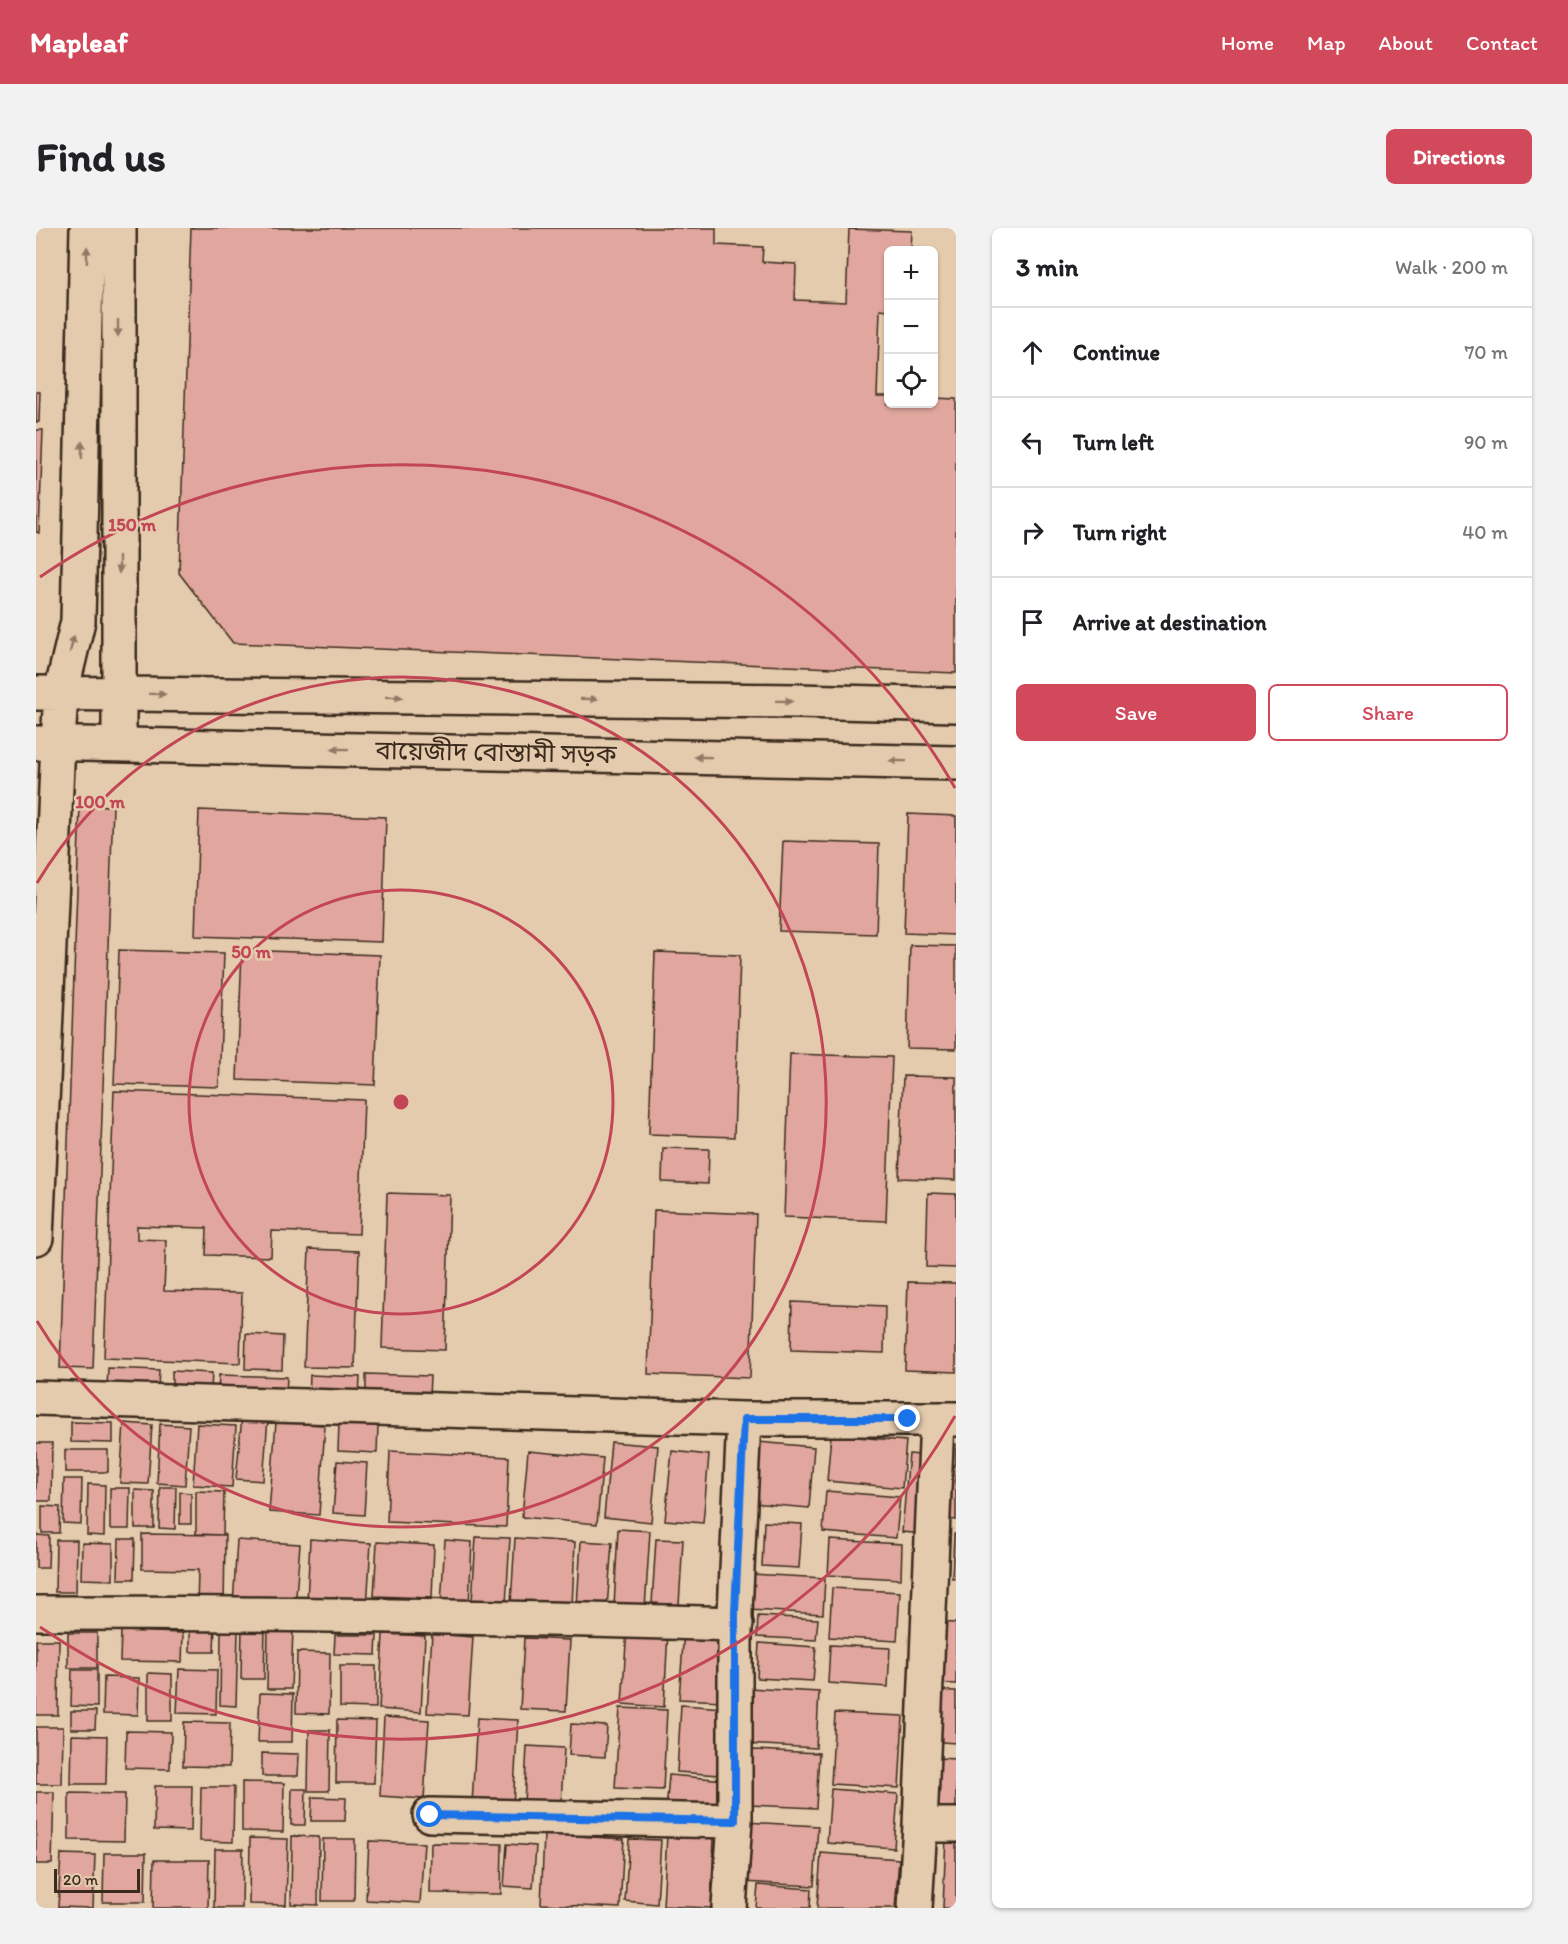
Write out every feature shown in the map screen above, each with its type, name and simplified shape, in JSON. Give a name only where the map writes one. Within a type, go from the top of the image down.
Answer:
[{"type":"street","points":[[36,1238],[48,693],[78,621],[87,228]]},
{"type":"street","points":[[119,228],[119,744]]},
{"type":"street","name":"বায়েজীদ বোস্তামী সড়ক","points":[[48,693],[797,701],[956,705]]},
{"type":"street","name":"বায়েজীদ বোস্তামী সড়ক","points":[[47,743],[956,763]]},
{"type":"street","points":[[36,1398],[744,1419],[946,1419],[915,1908]]},
{"type":"street","points":[[729,1908],[735,1821],[736,1624],[744,1419]]},
{"type":"street","points":[[36,1613],[439,1616],[736,1624]]},
{"type":"street","points":[[430,1815],[735,1821]]},
{"type":"street","points":[[920,1825],[956,1826]]},
{"type":"building","points":[[191,228],[716,228],[716,245],[763,247],[762,262],[796,264],[795,300],[846,302],[849,229],[912,231],[911,246],[884,246],[884,310],[880,309],[877,396],[884,396],[884,408],[938,408],[938,398],[956,399],[956,673],[233,643],[179,573]]},
{"type":"building","points":[[36,392],[40,392],[39,422],[36,422]]},
{"type":"building","points":[[36,430],[43,430],[39,533],[36,532]]},
{"type":"building","points":[[80,805],[113,806],[93,1369],[60,1368]]},
{"type":"building","points":[[199,810],[386,817],[382,942],[195,936]]},
{"type":"building","points":[[908,814],[956,816],[956,935],[904,933]]},
{"type":"building","points":[[783,841],[879,844],[876,934],[779,931]]},
{"type":"building","points":[[910,945],[956,946],[956,1049],[907,1048]]},
{"type":"building","points":[[119,950],[224,953],[219,1087],[114,1084]]},
{"type":"building","points":[[242,950],[380,955],[375,1085],[237,1080]]},
{"type":"building","points":[[655,952],[740,955],[734,1137],[649,1134]]},
{"type":"building","points":[[790,1054],[892,1057],[886,1221],[784,1217]]},
{"type":"building","points":[[903,1076],[956,1077],[956,1180],[899,1178]]},
{"type":"building","points":[[114,1091],[364,1100],[359,1234],[272,1231],[271,1257],[206,1255],[207,1228],[137,1226],[137,1239],[166,1240],[164,1291],[242,1293],[240,1363],[104,1358]]},
{"type":"building","points":[[663,1148],[709,1149],[708,1184],[662,1182]]},
{"type":"building","points":[[387,1193],[450,1195],[445,1350],[382,1348]]},
{"type":"building","points":[[928,1193],[956,1194],[956,1268],[926,1267]]},
{"type":"building","points":[[654,1210],[756,1214],[750,1378],[648,1374]]},
{"type":"building","points":[[309,1249],[359,1251],[355,1368],[304,1367]]},
{"type":"building","points":[[908,1282],[956,1283],[956,1372],[905,1370]]},
{"type":"building","points":[[792,1302],[885,1306],[884,1353],[791,1350]]},
{"type":"building","points":[[246,1334],[283,1336],[282,1370],[245,1369]]},
{"type":"building","points":[[108,1368],[159,1370],[158,1388],[107,1387]]},
{"type":"building","points":[[172,1371],[212,1373],[211,1389],[172,1387]]},
{"type":"building","points":[[366,1374],[430,1376],[429,1398],[366,1395]]},
{"type":"building","points":[[219,1375],[287,1377],[286,1394],[218,1391]]},
{"type":"building","points":[[310,1375],[360,1377],[359,1399],[309,1398]]},
{"type":"building","points":[[242,1416],[268,1418],[263,1481],[236,1479]]},
{"type":"building","points":[[71,1422],[113,1423],[113,1443],[71,1442]]},
{"type":"building","points":[[276,1422],[325,1425],[319,1515],[269,1512]]},
{"type":"building","points":[[124,1423],[152,1425],[148,1484],[120,1483]]},
{"type":"building","points":[[160,1424],[189,1426],[185,1485],[157,1483]]},
{"type":"building","points":[[197,1424],[236,1426],[232,1487],[193,1485]]},
{"type":"building","points":[[339,1424],[378,1426],[377,1453],[338,1451]]},
{"type":"building","points":[[831,1435],[906,1441],[902,1488],[827,1481]]},
{"type":"building","points":[[611,1442],[658,1446],[651,1522],[604,1517]]},
{"type":"building","points":[[758,1442],[814,1447],[809,1508],[753,1503]]},
{"type":"building","points":[[36,1443],[52,1443],[51,1501],[36,1501]]},
{"type":"building","points":[[944,1443],[956,1444],[956,1520],[938,1518]]},
{"type":"building","points":[[65,1450],[108,1450],[108,1472],[65,1472]]},
{"type":"building","points":[[390,1451],[509,1457],[506,1527],[387,1522]]},
{"type":"building","points":[[528,1451],[603,1458],[597,1524],[522,1517]]},
{"type":"building","points":[[672,1451],[709,1455],[703,1523],[665,1520]]},
{"type":"building","points":[[909,1454],[931,1456],[924,1534],[902,1532]]},
{"type":"building","points":[[337,1461],[367,1463],[364,1515],[333,1513]]},
{"type":"building","points":[[64,1479],[82,1479],[81,1524],[63,1523]]},
{"type":"building","points":[[88,1484],[105,1485],[104,1536],[87,1535]]},
{"type":"building","points":[[160,1487],[176,1487],[175,1529],[159,1528]]},
{"type":"building","points":[[110,1488],[130,1488],[129,1529],[110,1529]]},
{"type":"building","points":[[135,1490],[154,1491],[154,1528],[135,1528]]},
{"type":"building","points":[[196,1491],[224,1492],[223,1535],[196,1534]]},
{"type":"building","points":[[826,1491],[900,1497],[896,1538],[823,1532]]},
{"type":"building","points":[[180,1492],[191,1493],[191,1524],[180,1524]]},
{"type":"building","points":[[42,1506],[60,1507],[59,1533],[42,1533]]},
{"type":"building","points":[[764,1522],[802,1524],[799,1568],[762,1566]]},
{"type":"building","points":[[618,1529],[650,1531],[645,1609],[614,1607]]},
{"type":"building","points":[[142,1534],[225,1535],[224,1611],[197,1610],[198,1570],[142,1569]]},
{"type":"building","points":[[954,1534],[956,1534],[956,1578],[952,1578]]},
{"type":"building","points":[[36,1535],[49,1536],[48,1568],[36,1568]]},
{"type":"building","points":[[476,1537],[510,1538],[506,1604],[472,1602]]},
{"type":"building","points":[[515,1538],[575,1542],[572,1606],[511,1603]]},
{"type":"building","points":[[119,1539],[135,1539],[134,1579],[118,1579]]},
{"type":"building","points":[[310,1539],[371,1543],[367,1607],[307,1603]]},
{"type":"building","points":[[656,1539],[683,1540],[679,1605],[652,1603]]},
{"type":"building","points":[[56,1540],[77,1540],[76,1592],[55,1592]]},
{"type":"building","points":[[237,1540],[300,1544],[295,1609],[233,1605]]},
{"type":"building","points":[[445,1540],[472,1542],[469,1605],[441,1604]]},
{"type":"building","points":[[830,1540],[902,1544],[901,1579],[828,1575]]},
{"type":"building","points":[[581,1541],[612,1543],[607,1608],[577,1606]]},
{"type":"building","points":[[377,1542],[434,1545],[432,1598],[374,1596]]},
{"type":"building","points":[[82,1543],[113,1544],[113,1580],[81,1579]]},
{"type":"building","points":[[750,1574],[825,1578],[823,1614],[748,1610]]},
{"type":"building","points":[[832,1588],[900,1592],[897,1641],[829,1637]]},
{"type":"building","points":[[758,1616],[818,1619],[816,1640],[757,1637]]},
{"type":"building","points":[[932,1622],[956,1623],[956,1684],[929,1683]]},
{"type":"building","points":[[190,1624],[215,1624],[214,1652],[190,1652]]},
{"type":"building","points":[[242,1625],[265,1626],[264,1679],[241,1679]]},
{"type":"building","points":[[268,1627],[293,1628],[291,1689],[267,1689]]},
{"type":"building","points":[[627,1628],[668,1631],[664,1707],[622,1704]]},
{"type":"building","points":[[684,1630],[726,1633],[723,1701],[679,1699]]},
{"type":"building","points":[[121,1631],[183,1633],[182,1662],[120,1661]]},
{"type":"building","points":[[221,1631],[238,1631],[236,1706],[220,1705]]},
{"type":"building","points":[[68,1633],[97,1633],[97,1668],[68,1668]]},
{"type":"building","points":[[383,1634],[425,1636],[421,1712],[379,1709]]},
{"type":"building","points":[[432,1634],[473,1637],[468,1715],[427,1713]]},
{"type":"building","points":[[335,1635],[377,1635],[376,1655],[334,1654]]},
{"type":"building","points":[[524,1638],[570,1640],[566,1711],[520,1709]]},
{"type":"building","points":[[36,1640],[59,1640],[58,1715],[36,1715]]},
{"type":"building","points":[[759,1643],[816,1647],[813,1681],[757,1678]]},
{"type":"building","points":[[830,1645],[890,1648],[888,1687],[828,1683]]},
{"type":"building","points":[[297,1652],[330,1653],[329,1714],[296,1713]]},
{"type":"building","points":[[340,1666],[376,1666],[376,1708],[340,1707]]},
{"type":"building","points":[[179,1669],[217,1670],[216,1714],[177,1713]]},
{"type":"building","points":[[72,1670],[97,1670],[97,1707],[71,1706]]},
{"type":"building","points":[[148,1673],[172,1674],[172,1721],[148,1721]]},
{"type":"building","points":[[104,1677],[139,1678],[138,1715],[103,1714]]},
{"type":"building","points":[[748,1688],[819,1692],[816,1748],[745,1744]]},
{"type":"building","points":[[930,1690],[956,1691],[956,1743],[927,1741]]},
{"type":"building","points":[[260,1693],[293,1694],[292,1742],[258,1742]]},
{"type":"building","points":[[681,1705],[724,1708],[720,1775],[677,1772]]},
{"type":"building","points":[[620,1708],[667,1710],[663,1790],[615,1788]]},
{"type":"building","points":[[71,1711],[96,1711],[95,1729],[71,1729]]},
{"type":"building","points":[[835,1713],[903,1716],[899,1788],[831,1784]]},
{"type":"building","points":[[384,1717],[429,1720],[424,1799],[380,1796]]},
{"type":"building","points":[[477,1718],[518,1720],[513,1806],[472,1804]]},
{"type":"building","points":[[337,1720],[376,1721],[374,1783],[336,1783]]},
{"type":"building","points":[[184,1722],[230,1723],[229,1767],[183,1766]]},
{"type":"building","points":[[571,1724],[607,1726],[605,1757],[569,1755]]},
{"type":"building","points":[[36,1727],[63,1727],[62,1784],[36,1784]]},
{"type":"building","points":[[309,1730],[330,1730],[329,1791],[308,1791]]},
{"type":"building","points":[[126,1731],[171,1732],[170,1769],[125,1768]]},
{"type":"building","points":[[72,1735],[107,1736],[106,1784],[71,1784]]},
{"type":"building","points":[[527,1746],[564,1748],[561,1805],[524,1803]]},
{"type":"building","points":[[753,1750],[819,1753],[816,1808],[750,1805]]},
{"type":"building","points":[[262,1753],[299,1754],[298,1776],[262,1776]]},
{"type":"building","points":[[938,1758],[956,1759],[956,1815],[935,1814]]},
{"type":"building","points":[[669,1775],[725,1780],[722,1817],[666,1812]]},
{"type":"building","points":[[242,1782],[284,1783],[283,1832],[242,1831]]},
{"type":"building","points":[[155,1786],[192,1786],[191,1831],[154,1830]]},
{"type":"building","points":[[201,1787],[234,1787],[233,1842],[200,1841]]},
{"type":"building","points":[[292,1789],[306,1789],[305,1825],[291,1825]]},
{"type":"building","points":[[831,1789],[898,1794],[894,1848],[827,1843]]},
{"type":"building","points":[[36,1792],[54,1792],[52,1864],[36,1864]]},
{"type":"building","points":[[69,1793],[125,1794],[124,1841],[69,1840]]},
{"type":"building","points":[[312,1797],[346,1798],[345,1821],[311,1821]]},
{"type":"building","points":[[745,1822],[818,1826],[814,1886],[742,1882]]},
{"type":"building","points":[[544,1834],[624,1839],[620,1908],[541,1904]]},
{"type":"building","points":[[667,1835],[714,1838],[711,1908],[663,1906]]},
{"type":"building","points":[[292,1836],[319,1837],[318,1905],[291,1904]]},
{"type":"building","points":[[946,1836],[956,1837],[956,1908],[943,1908]]},
{"type":"building","points":[[250,1838],[288,1839],[286,1905],[249,1904]]},
{"type":"building","points":[[323,1839],[355,1839],[354,1901],[322,1901]]},
{"type":"building","points":[[629,1839],[661,1840],[657,1904],[625,1901]]},
{"type":"building","points":[[369,1841],[424,1843],[420,1903],[366,1900]]},
{"type":"building","points":[[431,1843],[502,1844],[501,1894],[430,1893]]},
{"type":"building","points":[[507,1844],[536,1846],[533,1888],[504,1886]]},
{"type":"building","points":[[215,1849],[243,1849],[242,1908],[214,1908]]},
{"type":"building","points":[[104,1853],[146,1853],[145,1902],[103,1902]]},
{"type":"building","points":[[821,1853],[899,1859],[895,1908],[817,1908]]},
{"type":"building","points":[[61,1854],[95,1855],[93,1908],[58,1907]]},
{"type":"building","points":[[154,1860],[209,1860],[208,1908],[153,1908]]},
{"type":"building","points":[[758,1885],[811,1889],[810,1908],[756,1908]]},
{"type":"route","points":[[430,1815],[735,1821],[735,1612],[744,1419],[908,1419]]}]
